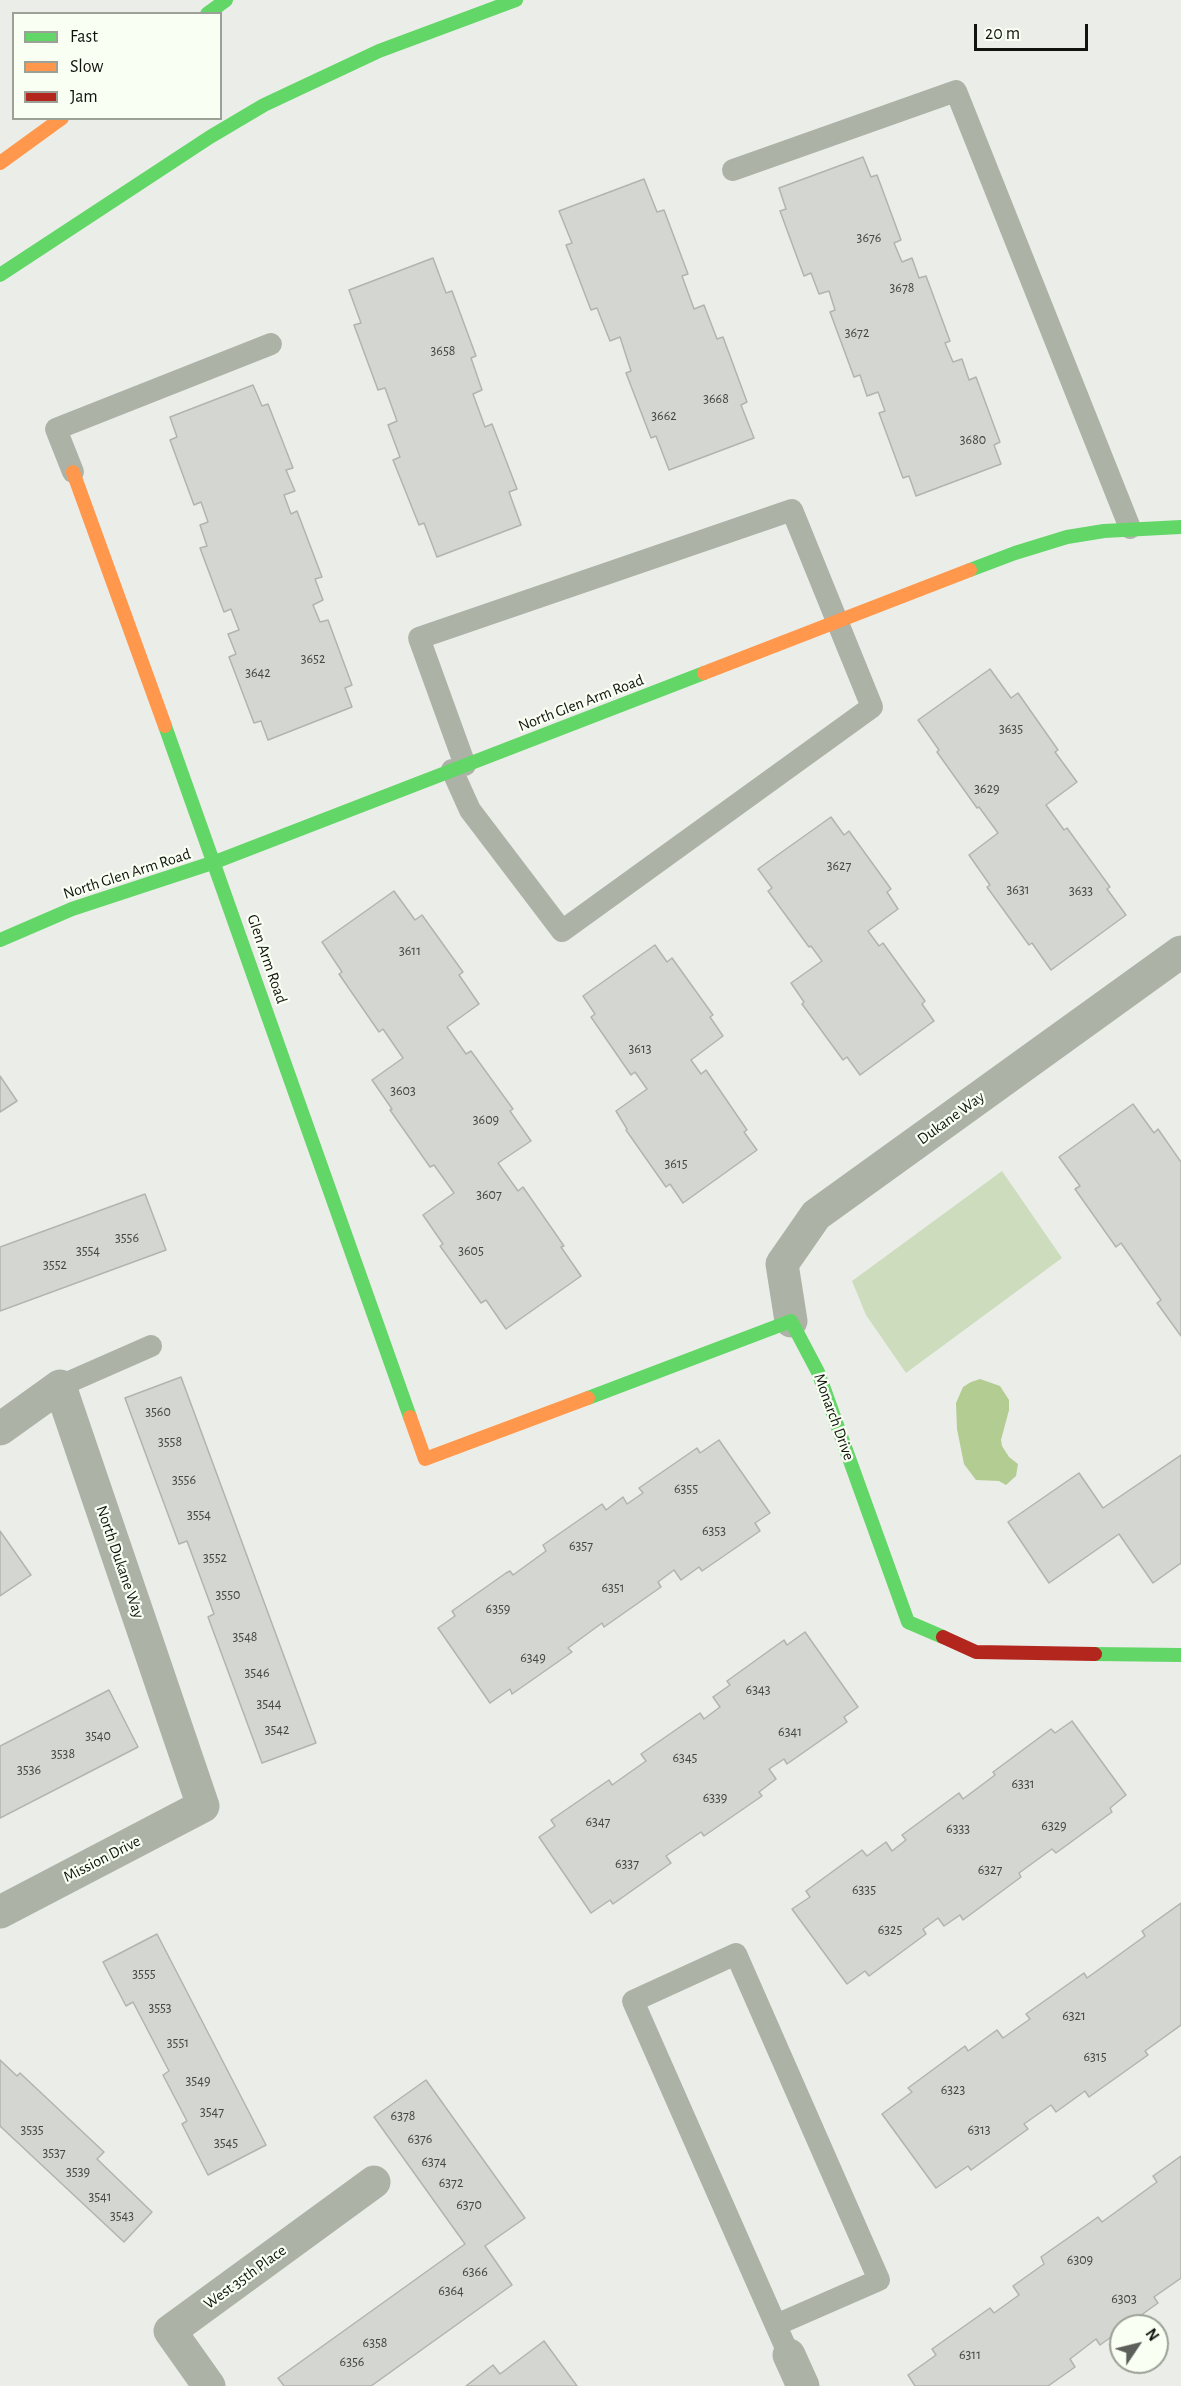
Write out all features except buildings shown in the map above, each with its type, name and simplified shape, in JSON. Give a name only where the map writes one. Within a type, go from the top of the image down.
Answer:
[{"type":"main road","points":[[210,12],[226,0]]},
{"type":"main road","points":[[0,275],[210,137],[264,105],[322,76],[380,51],[516,0]]},
{"type":"main road","points":[[0,163],[59,120]]},
{"type":"main road","name":"Glen Arm Road","points":[[73,472],[215,862],[425,1459],[791,1321]]},
{"type":"main road","name":"North Glen Arm Road","points":[[0,940],[72,909],[215,862],[1031,547],[1067,537],[1130,528],[1181,526]]},
{"type":"main road","name":"Monarch Drive","points":[[791,1321],[818,1372],[908,1622],[976,1652],[1181,1655]]},
{"type":"street","name":"Dukane Way","points":[[791,1321],[782,1264],[816,1215],[1181,952]]},
{"type":"street","points":[[0,1429],[60,1386]]},
{"type":"street","name":"North Dukane Way","points":[[60,1386],[203,1806]]},
{"type":"street","name":"Mission Drive","points":[[0,1912],[203,1806]]},
{"type":"street","name":"West 35th Place","points":[[209,2386],[170,2331],[374,2182]]},
{"type":"street","points":[[789,2355],[803,2386]]},
{"type":"lane","points":[[733,170],[956,91],[1130,528]]},
{"type":"lane","points":[[73,472],[56,429],[271,344]]},
{"type":"lane","points":[[792,510],[837,622],[872,707],[562,931],[470,810],[419,638],[792,510]]},
{"type":"lane","points":[[60,1386],[151,1346]]},
{"type":"lane","points":[[776,2325],[879,2280],[736,1954],[633,2001],[789,2355]]},
{"type":"shaded area","points":[[1002,1171],[1062,1258],[906,1373],[866,1315],[852,1281]]},
{"type":"shaded area","points":[[980,1379],[1000,1386],[1009,1400],[1009,1410],[1001,1440],[1009,1457],[1018,1464],[1016,1476],[1006,1485],[999,1481],[976,1480],[964,1464],[957,1429],[956,1403],[963,1387]]},
{"type":"traffic: fast","points":[[210,12],[226,0]]},
{"type":"traffic: fast","points":[[0,275],[210,137],[264,105],[379,51],[516,0]]},
{"type":"traffic: fast","points":[[970,570],[1067,537],[1104,531],[1181,527]]},
{"type":"traffic: fast","points":[[0,940],[72,909],[215,862],[704,673]]},
{"type":"traffic: fast","points":[[165,726],[410,1417]]},
{"type":"traffic: fast","points":[[588,1398],[791,1321],[818,1372],[908,1622],[943,1637]]},
{"type":"traffic: fast","points":[[1095,1654],[1181,1655]]},
{"type":"traffic: slow","points":[[0,163],[59,120]]},
{"type":"traffic: slow","points":[[73,472],[165,726]]},
{"type":"traffic: slow","points":[[704,673],[970,570]]},
{"type":"traffic: slow","points":[[410,1417],[425,1459],[588,1398]]},
{"type":"traffic: jam","points":[[943,1637],[976,1652],[1095,1654]]}]
